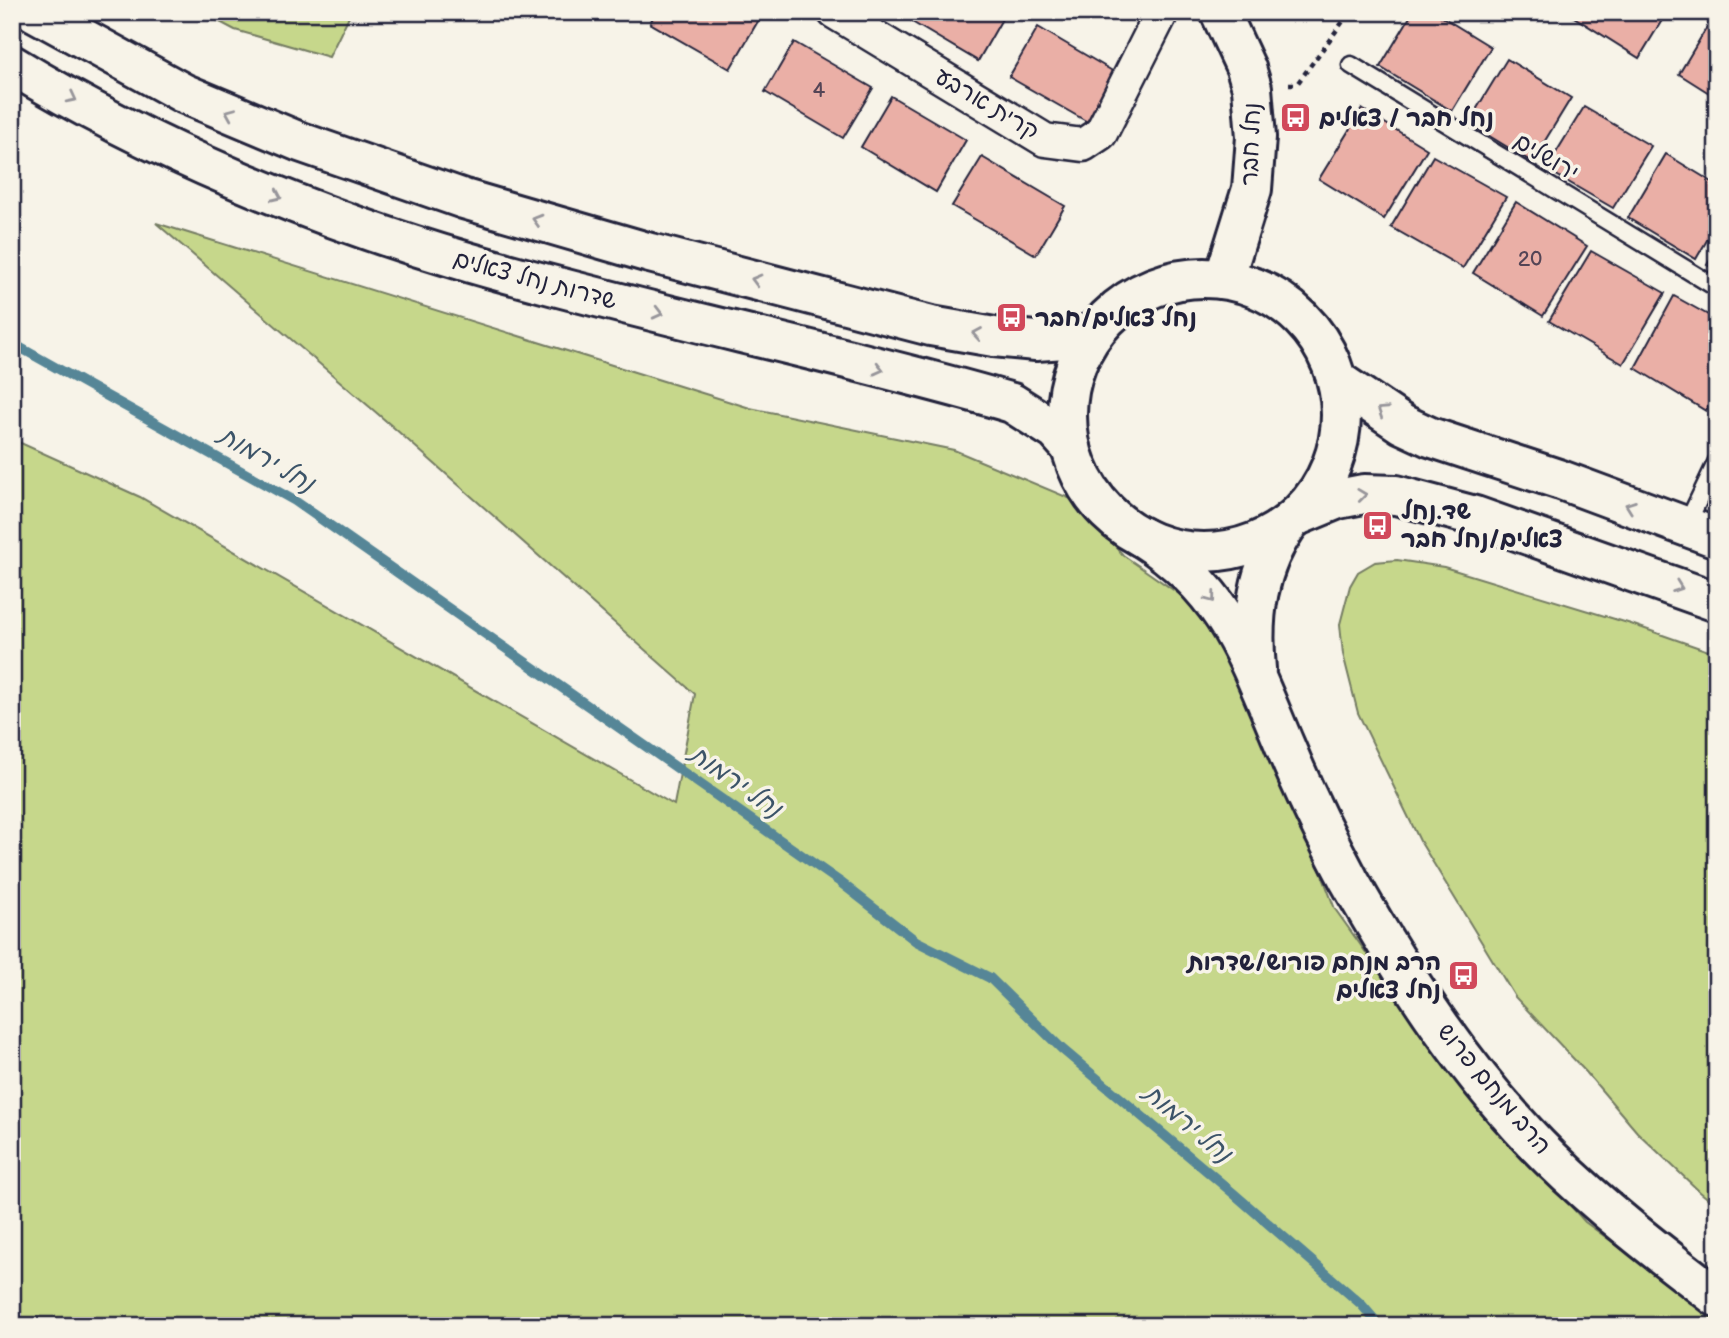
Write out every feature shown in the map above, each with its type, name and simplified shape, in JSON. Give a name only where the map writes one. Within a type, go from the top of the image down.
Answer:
[{"type":"main road","points":[[35,12],[183,93],[300,142],[464,199],[650,253],[931,326],[1036,341],[1093,333]]},
{"type":"main road","name":"נחל חבר","points":[[1220,12],[1246,68],[1252,88],[1256,136],[1252,189],[1224,279]]},
{"type":"main road","name":"שדרות נחל צאלים","points":[[12,65],[169,148],[289,201],[383,235],[470,263],[1012,403],[1056,432],[1071,448]]},
{"type":"main road","points":[[1071,448],[1067,428],[1069,388],[1074,368],[1093,333],[1122,304],[1153,287],[1188,278],[1224,279],[1263,290],[1296,313],[1310,327],[1322,344],[1338,380],[1342,424],[1339,446],[1322,486],[1293,520]]},
{"type":"main road","points":[[1338,380],[1402,424],[1430,437],[1561,480],[1702,532]]},
{"type":"main road","name":"הרב מנחם פרוש","points":[[1071,448],[1085,484],[1097,500],[1110,514],[1178,562],[1203,587],[1231,628],[1349,879],[1432,1014],[1485,1086],[1549,1157],[1616,1219],[1717,1297]]},
{"type":"main road","points":[[1142,537],[1179,549],[1217,551],[1254,543],[1293,520],[1338,499],[1364,494],[1396,495],[1475,516],[1717,602]]},
{"type":"main road","name":"הרב מנחם פרוש","points":[[1258,681],[1255,638],[1257,597],[1270,551],[1293,520]]},
{"type":"street","name":"קרית ארבע","points":[[834,12],[1045,140],[1083,145],[1101,134],[1162,12]]},
{"type":"lane","name":"ירושלים","points":[[1351,65],[1717,288]]},
{"type":"lane","points":[[1702,532],[1717,461]]},
{"type":"path","points":[[1252,88],[1297,84],[1350,12]]},
{"type":"green space","points":[[201,12],[351,12],[329,57],[235,30]]},
{"type":"green space","points":[[156,223],[750,408],[954,450],[1076,501],[1123,555],[1215,619],[1252,689],[1335,909],[1449,1069],[1585,1222],[1717,1318],[1717,1326],[12,1326],[12,439],[140,497],[674,805],[695,694],[393,427]]},
{"type":"green space","points":[[1397,560],[1444,567],[1631,624],[1717,654],[1717,1206],[1637,1132],[1586,1072],[1515,997],[1420,841],[1358,713],[1343,654],[1340,624],[1350,586],[1358,572],[1375,562]]},
{"type":"building","points":[[656,12],[755,12],[761,16],[730,69],[650,23]]},
{"type":"building","points":[[918,12],[1006,12],[978,61],[912,22]]},
{"type":"building","points":[[1413,12],[1434,12],[1491,47],[1452,111],[1380,67]]},
{"type":"building","points":[[1566,12],[1667,12],[1639,58]]},
{"type":"building","points":[[1717,12],[1717,98],[1679,74]]},
{"type":"building","points":[[1038,27],[1121,76],[1093,125],[1009,77]]},
{"type":"building","points":[[794,42],[873,88],[843,138],[765,92]]},
{"type":"building","points":[[1507,59],[1571,98],[1532,162],[1468,123]]},
{"type":"building","points":[[891,96],[966,140],[936,192],[861,147]]},
{"type":"building","points":[[1584,107],[1651,146],[1613,208],[1546,169]]},
{"type":"building","points":[[1362,109],[1427,149],[1384,219],[1319,179]]},
{"type":"building","points":[[1666,154],[1717,185],[1717,223],[1696,259],[1628,218]]},
{"type":"building","points":[[1433,156],[1506,197],[1463,268],[1391,227]]},
{"type":"building","points":[[982,157],[1065,206],[1036,255],[952,206]]},
{"type":"building","points":[[1516,202],[1587,246],[1543,316],[1473,273]]},
{"type":"building","points":[[1717,249],[1717,271],[1707,265]]},
{"type":"building","points":[[1591,251],[1665,293],[1623,364],[1549,321]]},
{"type":"building","points":[[1674,296],[1717,320],[1717,388],[1706,411],[1635,368]]},
{"type":"waterway","name":"נחל ירמות","points":[[12,343],[295,501],[840,882],[916,941],[990,978],[1062,1049],[1361,1304],[1380,1326]]},
{"type":"place","name":"נחל חבר / צאלים","points":[[1296,118]]},
{"type":"place","name":"נחל צאלים/חבר","points":[[1012,318]]},
{"type":"place","name":"שד.נחל צאלים/נחל חבר","points":[[1378,525]]},
{"type":"place","name":"הרב מנחם פורוש/שדרות נחל צאלים","points":[[1464,976]]}]
